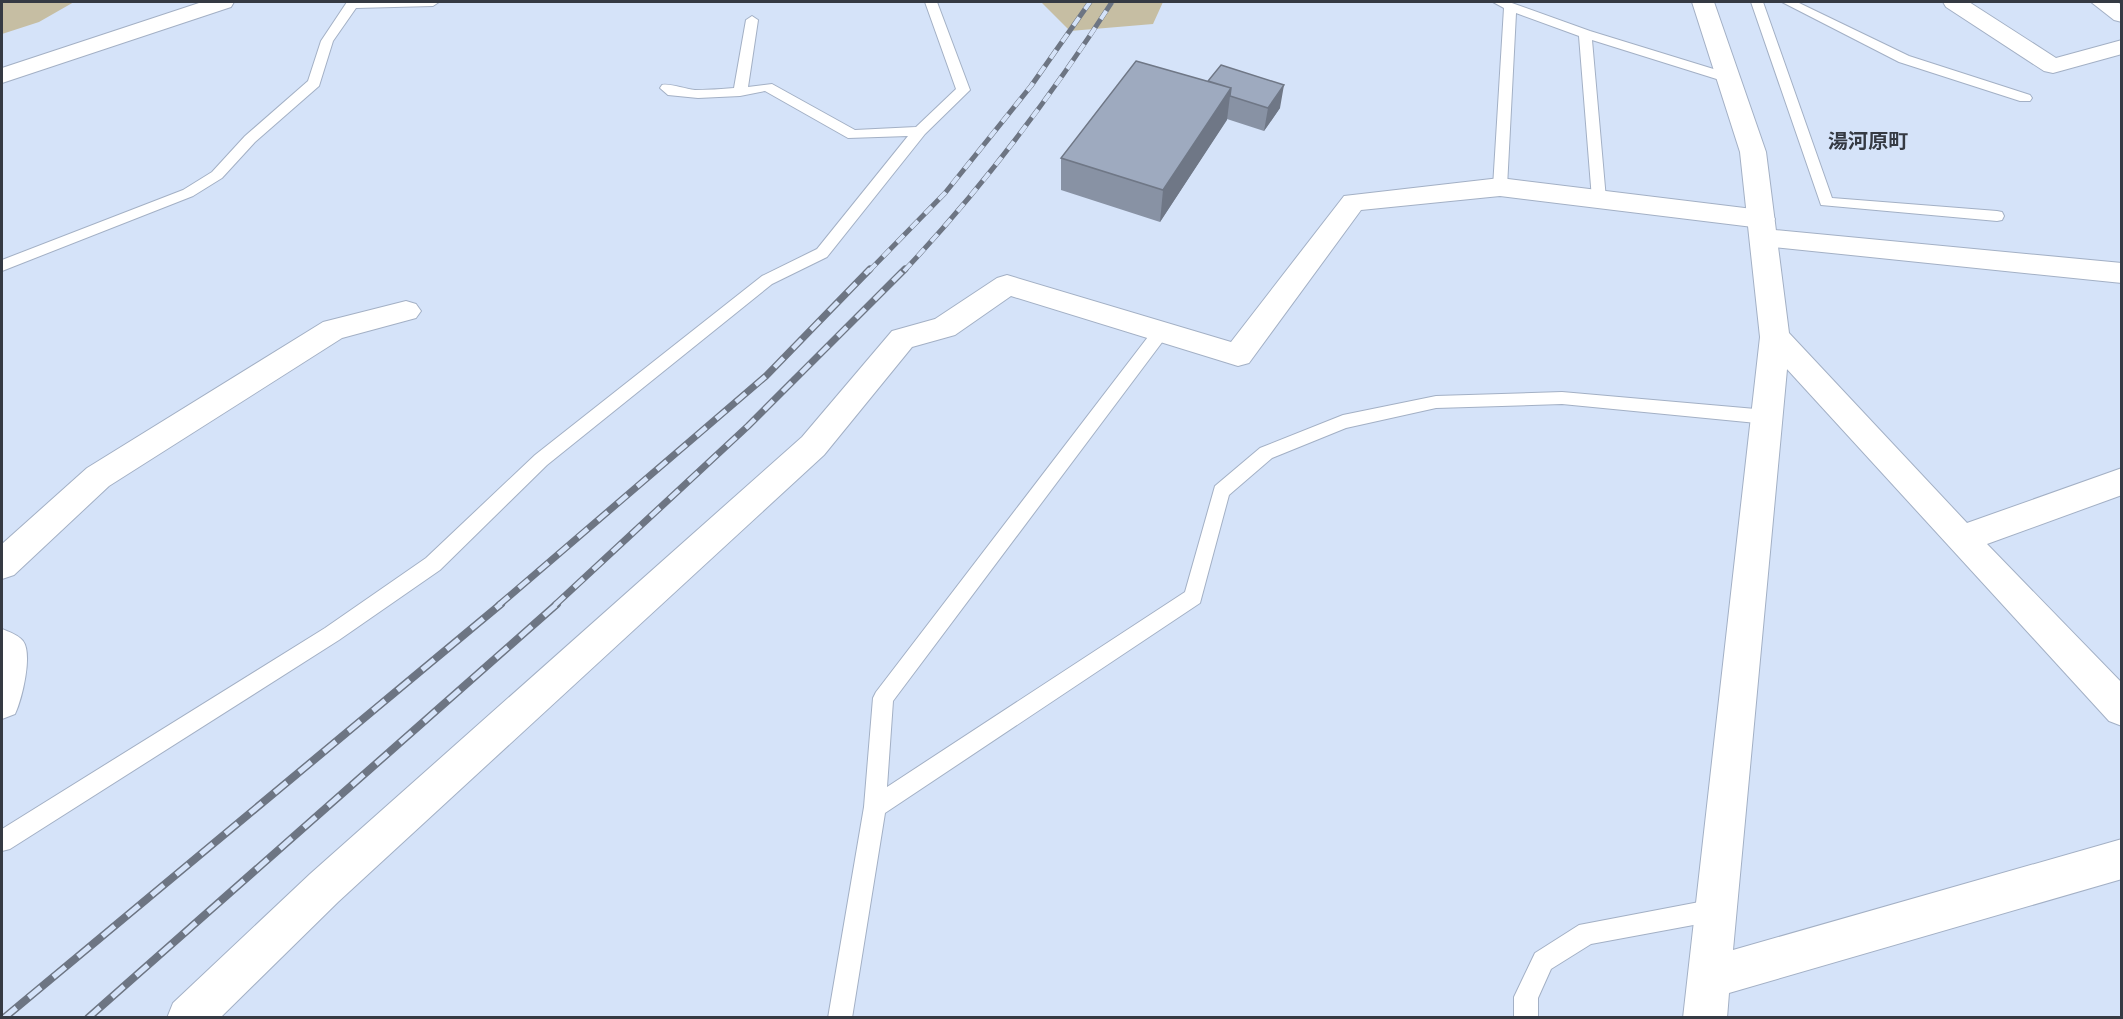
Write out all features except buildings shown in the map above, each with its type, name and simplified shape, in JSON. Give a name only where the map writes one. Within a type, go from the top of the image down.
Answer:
[{"type":"street","points":[[2,76],[223,2]]},
{"type":"street","points":[[1703,2],[1754,152],[1775,337],[1706,998],[2121,859]]},
{"type":"street","points":[[1954,2],[2053,66],[2121,47]]},
{"type":"street","points":[[2102,2],[2121,15]]},
{"type":"street","points":[[188,1017],[324,888],[813,446],[902,339],[945,327],[1007,285],[1238,355],[1353,202],[1500,187],[1599,199],[1762,228],[2121,273]]},
{"type":"street","points":[[2,564],[98,477],[333,330],[406,311]]},
{"type":"street","points":[[1775,337],[2121,708]]},
{"type":"street","points":[[1961,539],[2121,481]]},
{"type":"street","points":[[2,645],[10,652],[2,702]]},
{"type":"lane","points":[[2,266],[188,193],[217,175],[250,139],[314,83],[327,41],[352,4],[433,2]]},
{"type":"lane","points":[[2,841],[332,634],[433,564],[550,453],[767,280],[822,253],[920,131],[963,90],[931,2]]},
{"type":"lane","points":[[1757,2],[1826,202],[1997,216]]},
{"type":"lane","points":[[1788,2],[1904,59],[2025,98]]},
{"type":"lane","points":[[1500,187],[1504,4],[1585,34],[1728,78]]},
{"type":"lane","points":[[740,92],[752,20]]},
{"type":"lane","points":[[1585,34],[1599,199]]},
{"type":"lane","points":[[667,88],[673,92],[698,94],[740,92],[767,87],[853,135],[920,131]]},
{"type":"lane","points":[[840,1017],[875,807],[883,698],[1160,333]]},
{"type":"lane","points":[[875,807],[1193,597],[1221,491],[1266,453],[1343,422],[1436,402],[1562,398],[1767,417]]},
{"type":"lane","points":[[1526,1017],[1526,997],[1543,961],[1587,933],[1715,910]]},
{"type":"shaded area","points":[[2,2],[74,2],[39,22],[2,34]]},
{"type":"shaded area","points":[[1041,2],[1163,2],[1153,24],[1070,31]]},
{"type":"railway","points":[[869,271],[945,193],[1031,86],[1090,2]]},
{"type":"railway","points":[[904,271],[988,175],[1040,107],[1112,2]]},
{"type":"railway","points":[[499,605],[766,376],[870,269]]},
{"type":"railway","points":[[555,605],[748,426],[905,269]]},
{"type":"railway","points":[[4,1018],[501,604]]},
{"type":"railway","points":[[88,1018],[557,604]]},
{"type":"district","name":"湯河原町","points":[[1868,141]]}]
